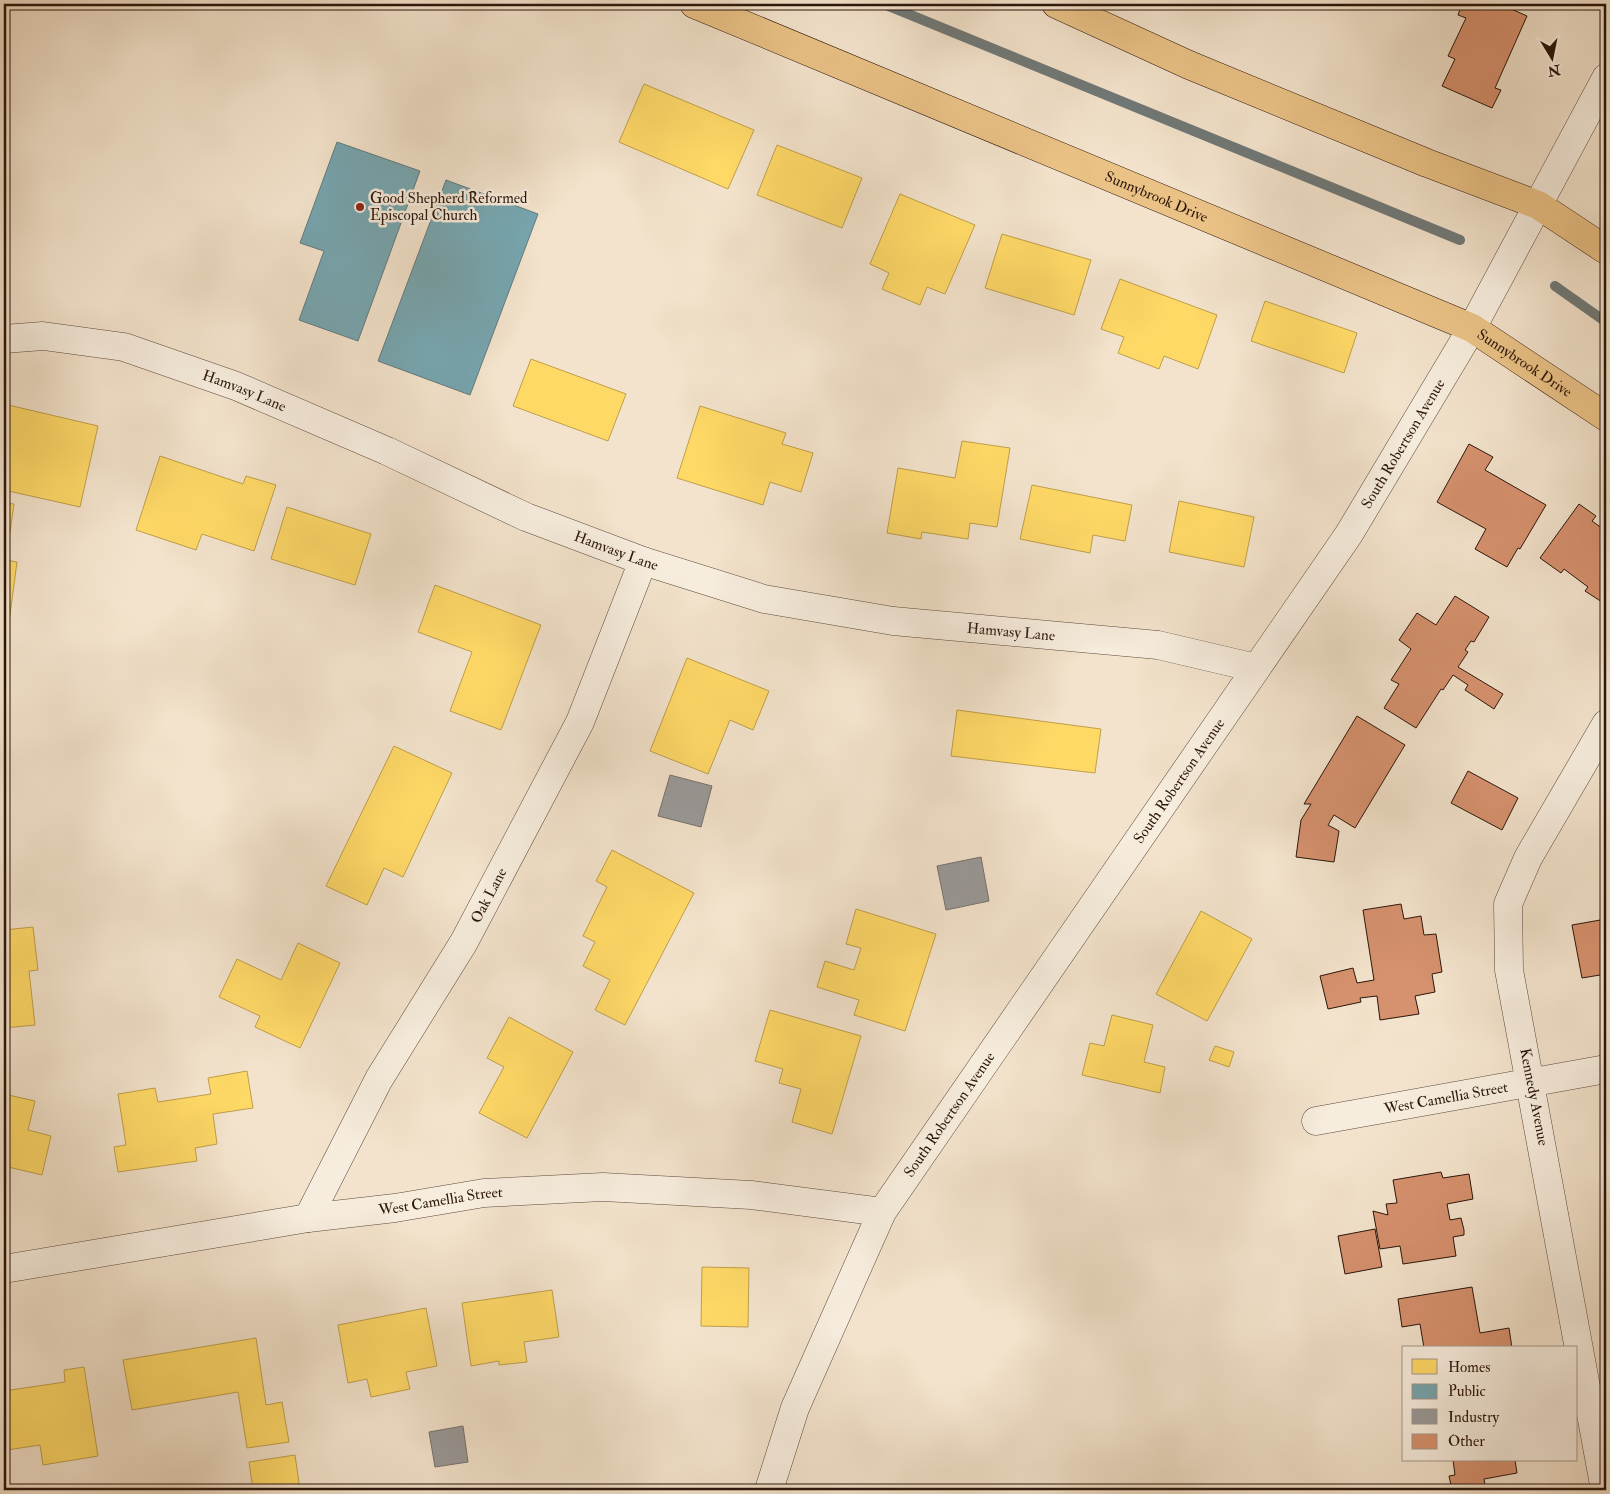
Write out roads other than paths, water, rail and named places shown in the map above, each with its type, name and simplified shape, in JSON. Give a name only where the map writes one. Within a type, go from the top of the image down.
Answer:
[{"type":"main road","name":"Sunnybrook Drive","points":[[694,4],[1472,328],[1606,417]]},
{"type":"main road","points":[[1056,4],[1189,65],[1427,163],[1538,205],[1606,250]]},
{"type":"street","name":"South Robertson Avenue","points":[[769,1490],[795,1408],[882,1212],[1349,534],[1472,328],[1606,78]]},
{"type":"street","name":"Hamvasy Lane","points":[[4,339],[43,336],[124,347],[236,386],[386,451],[526,517],[643,561],[774,601],[893,621],[1026,631],[1158,646],[1256,668]]},
{"type":"street","name":"Oak Lane","points":[[308,1218],[379,1079],[464,942],[580,722],[643,561]]},
{"type":"street","name":"Kennedy Avenue","points":[[1605,1490],[1509,970],[1508,904],[1528,858],[1606,724]]},
{"type":"street","name":"West Camellia Street","points":[[1316,1121],[1606,1069]]},
{"type":"street","name":"West Camellia Street","points":[[4,1269],[308,1218],[395,1208],[484,1193],[603,1188],[751,1195],[882,1212]]},
{"type":"waterway","points":[[884,4],[1460,240]]},
{"type":"waterway","points":[[1555,286],[1606,322]]},
{"type":"place","name":"Good Shepherd Reformed Episcopal Church","points":[[360,207]]}]
